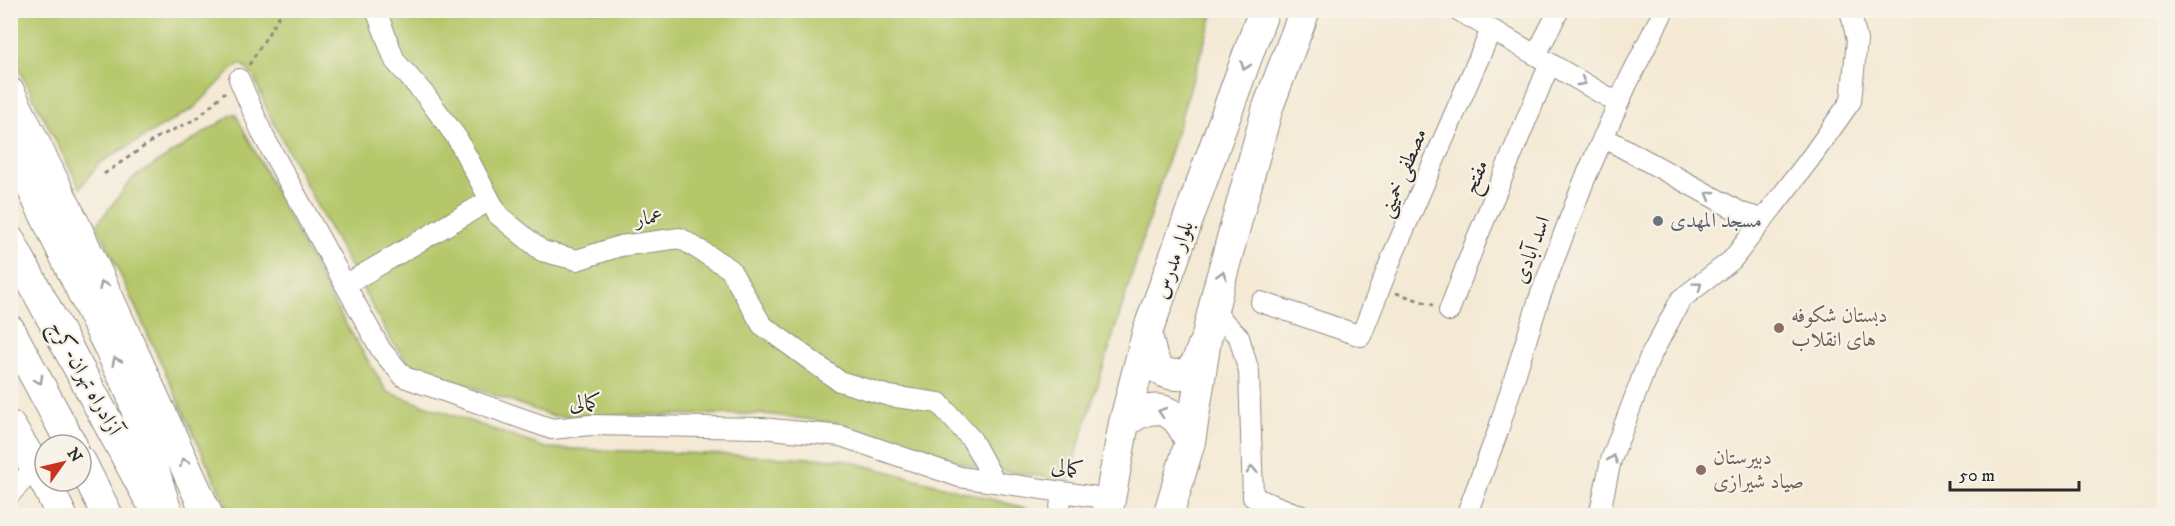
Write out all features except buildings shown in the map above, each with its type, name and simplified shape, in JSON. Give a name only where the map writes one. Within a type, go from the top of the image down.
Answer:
[{"type":"highway","name":"بلوار مدرس","points":[[1108,507],[1124,423],[1147,335],[1264,10]]},
{"type":"highway","points":[[1168,516],[1190,442],[1213,310],[1268,107],[1305,10]]},
{"type":"highway","points":[[10,93],[76,227],[208,516]]},
{"type":"highway","points":[[10,143],[131,393],[168,516]]},
{"type":"highway","name":"آزادراه تهران-کرج","points":[[10,242],[158,516]]},
{"type":"highway","points":[[10,330],[66,433]]},
{"type":"highway","points":[[1147,335],[1152,356],[1159,369],[1171,375],[1187,374],[1195,365],[1206,340]]},
{"type":"highway","points":[[1124,423],[1138,413],[1150,409],[1168,412],[1183,426],[1190,442]]},
{"type":"highway","points":[[10,426],[46,484],[62,516]]},
{"type":"highway","points":[[10,446],[19,485],[48,516]]},
{"type":"highway","points":[[93,486],[108,516]]},
{"type":"street","name":"عمار","points":[[376,10],[395,61],[426,96],[457,138],[498,215],[542,251],[577,260],[620,246],[680,238],[730,269],[762,325],[839,381],[889,396],[939,403],[972,440],[995,482]]},
{"type":"street","points":[[1458,10],[1618,103]]},
{"type":"street","name":"مفتح","points":[[1449,311],[1559,10]]},
{"type":"street","name":"اسد آبادی","points":[[1466,516],[1497,434],[1539,299],[1603,137],[1664,10]]},
{"type":"street","points":[[1599,516],[1611,460],[1649,358],[1681,299],[1732,260],[1851,101],[1857,40],[1850,10]]},
{"type":"street","name":"مصطفی خمینی","points":[[1261,302],[1361,336],[1491,30]]},
{"type":"street","name":"کمالی","points":[[239,79],[263,135],[345,285],[381,350],[404,377],[552,429],[590,425],[762,428],[841,436],[960,477],[1062,492],[1108,507]]},
{"type":"street","points":[[1603,137],[1742,213],[1763,219]]},
{"type":"street","points":[[345,285],[490,200]]},
{"type":"street","points":[[1213,310],[1239,338],[1249,372],[1253,497],[1302,516]]},
{"type":"street","points":[[1059,516],[1062,492]]},
{"type":"path","points":[[104,174],[158,137],[198,118],[239,79],[283,10]]},
{"type":"path","points":[[1380,287],[1449,311]]},
{"type":"green space","points":[[11,10],[1214,11],[1068,480],[974,467],[836,423],[765,414],[552,416],[409,364],[391,340],[318,208],[268,112],[254,77],[242,64],[234,68],[194,108],[99,163],[80,188],[11,54]]},
{"type":"green space","points":[[235,113],[333,303],[387,392],[546,448],[841,459],[1051,515],[231,515],[97,224],[133,178]]},
{"type":"place","name":"مسجد المهدی","points":[[1658,221]]},
{"type":"place","name":"دبستان شکوفه های انقلاب","points":[[1779,328]]},
{"type":"place","name":"دبیرستان صیاد شیرازی","points":[[1701,470]]}]
